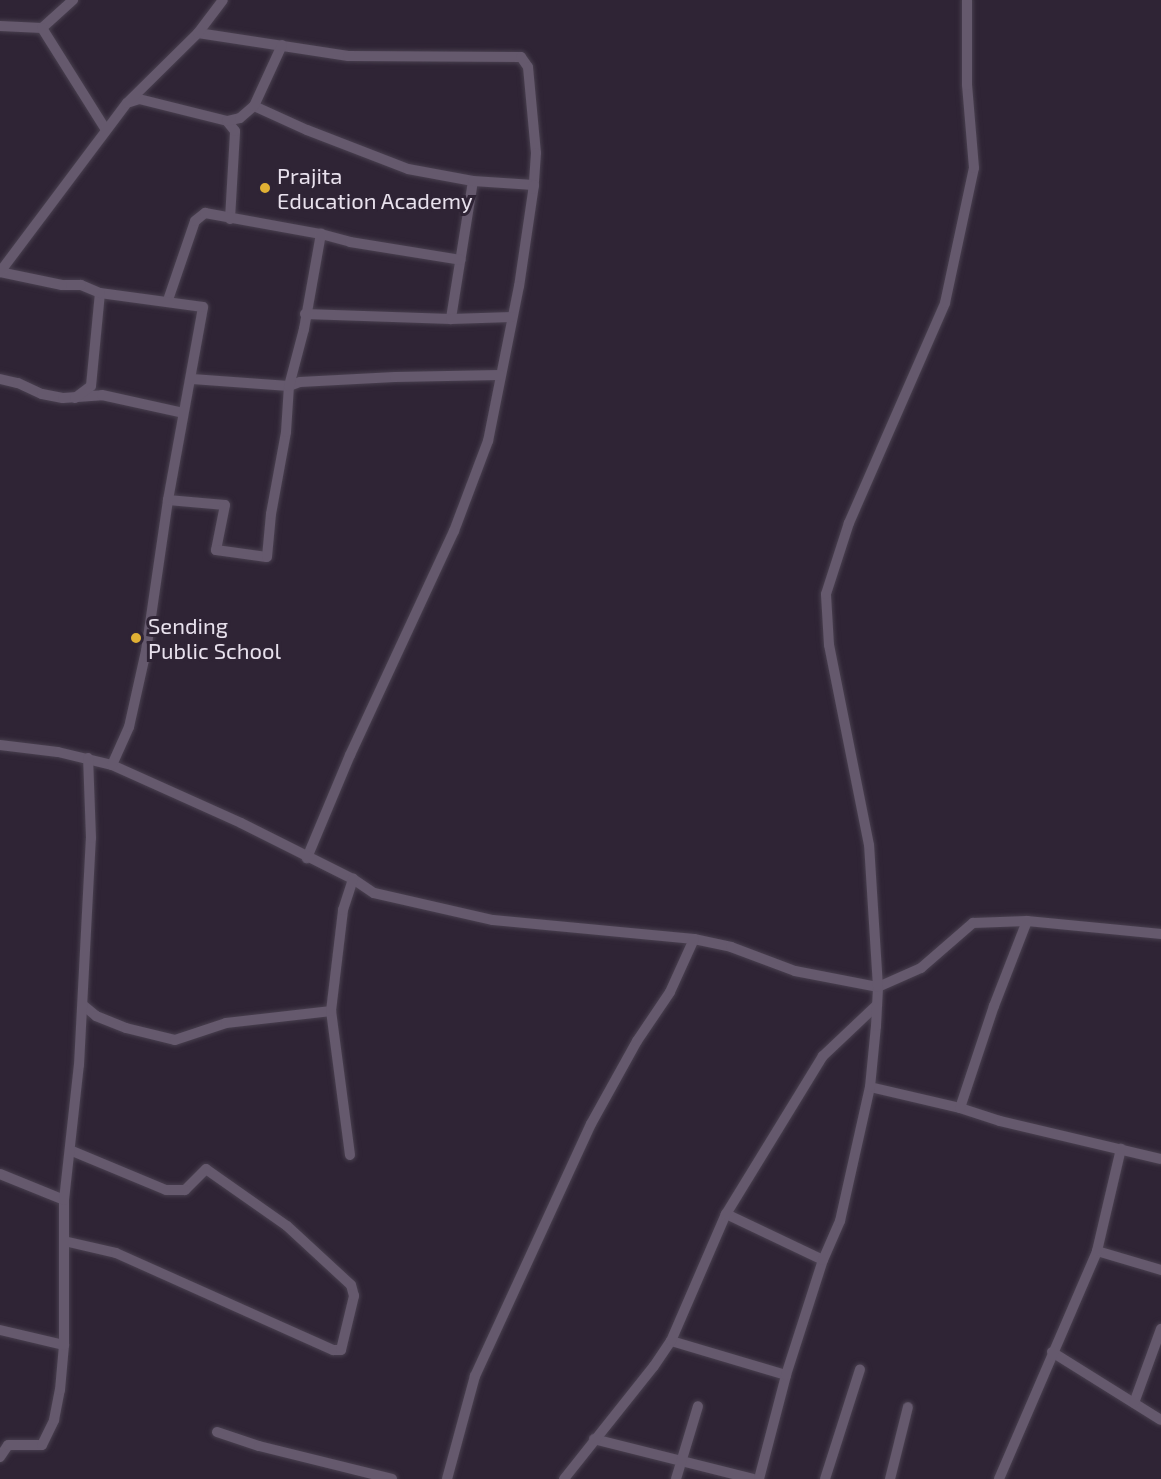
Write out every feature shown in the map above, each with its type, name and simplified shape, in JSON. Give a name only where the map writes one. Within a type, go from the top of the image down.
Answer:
[{"type":"street","points":[[0,26],[42,28],[73,0]]},
{"type":"street","points":[[112,765],[129,727],[146,651],[168,500],[183,413],[192,379],[202,307],[168,300],[100,293],[81,285],[62,285],[0,272],[127,103],[198,33],[224,0]]},
{"type":"street","points":[[759,1479],[786,1376],[823,1260],[840,1221],[870,1087],[877,1005],[878,987],[869,845],[829,645],[826,594],[849,523],[945,303],[950,283],[974,168],[967,85],[967,0]]},
{"type":"street","points":[[42,28],[106,130]]},
{"type":"street","points":[[198,33],[348,56],[521,57],[528,67],[536,153],[534,185],[488,441],[454,531],[350,755],[307,858]]},
{"type":"street","points":[[127,103],[139,99],[227,121],[240,118],[254,106],[282,45]]},
{"type":"street","points":[[254,106],[307,130],[408,168],[473,181],[534,185]]},
{"type":"street","points":[[227,121],[235,131],[230,219]]},
{"type":"street","points":[[451,319],[473,181]]},
{"type":"street","points":[[530,201],[534,185]]},
{"type":"street","points":[[168,300],[195,221],[205,213],[321,234],[350,242],[461,260]]},
{"type":"street","points":[[168,500],[225,505],[216,550],[267,556],[271,514],[286,432],[289,386],[321,234]]},
{"type":"street","points":[[75,398],[91,386],[100,293]]},
{"type":"street","points":[[305,314],[451,319],[512,317]]},
{"type":"street","points":[[192,379],[289,386],[300,382],[395,376],[500,375]]},
{"type":"street","points":[[0,379],[18,383],[42,394],[75,398],[102,395],[183,413]]},
{"type":"street","points":[[0,745],[88,758],[112,765],[241,823],[353,879],[374,893],[493,920],[694,939],[731,947],[795,971],[878,987],[921,968],[974,923],[1027,921],[1161,934]]},
{"type":"street","points":[[0,1457],[8,1445],[42,1445],[54,1419],[64,1345],[64,1200],[83,1005],[91,838],[88,758]]},
{"type":"street","points":[[350,1155],[331,1011],[343,910],[353,879]]},
{"type":"street","points":[[960,1108],[994,1006],[1027,921]]},
{"type":"street","points":[[447,1479],[475,1376],[591,1124],[637,1041],[670,992],[694,939]]},
{"type":"street","points":[[83,1005],[96,1016],[126,1028],[175,1040],[226,1023],[331,1011]]},
{"type":"street","points":[[564,1479],[654,1366],[671,1341],[726,1214],[823,1056],[877,1005]]},
{"type":"street","points":[[870,1087],[1161,1159]]},
{"type":"street","points":[[999,1479],[1097,1251],[1121,1149]]},
{"type":"street","points":[[64,1241],[116,1253],[333,1350],[340,1350],[354,1296],[351,1285],[287,1226],[206,1169],[185,1190],[166,1190],[70,1150]]},
{"type":"street","points":[[0,1174],[64,1200]]},
{"type":"street","points":[[726,1214],[823,1260]]},
{"type":"street","points":[[1097,1251],[1161,1270]]},
{"type":"street","points":[[1134,1403],[1161,1329]]},
{"type":"street","points":[[0,1330],[64,1345]]},
{"type":"street","points":[[671,1341],[786,1376]]},
{"type":"street","points":[[1052,1352],[1161,1420]]},
{"type":"street","points":[[825,1479],[860,1369]]},
{"type":"street","points":[[676,1479],[698,1406]]},
{"type":"street","points":[[890,1479],[908,1407]]},
{"type":"street","points":[[217,1432],[299,1457],[392,1479]]},
{"type":"street","points":[[594,1439],[681,1463],[753,1479]]},
{"type":"place","name":"Prajita Education Academy","points":[[265,188]]},
{"type":"place","name":"Sending Public School","points":[[136,638]]}]
